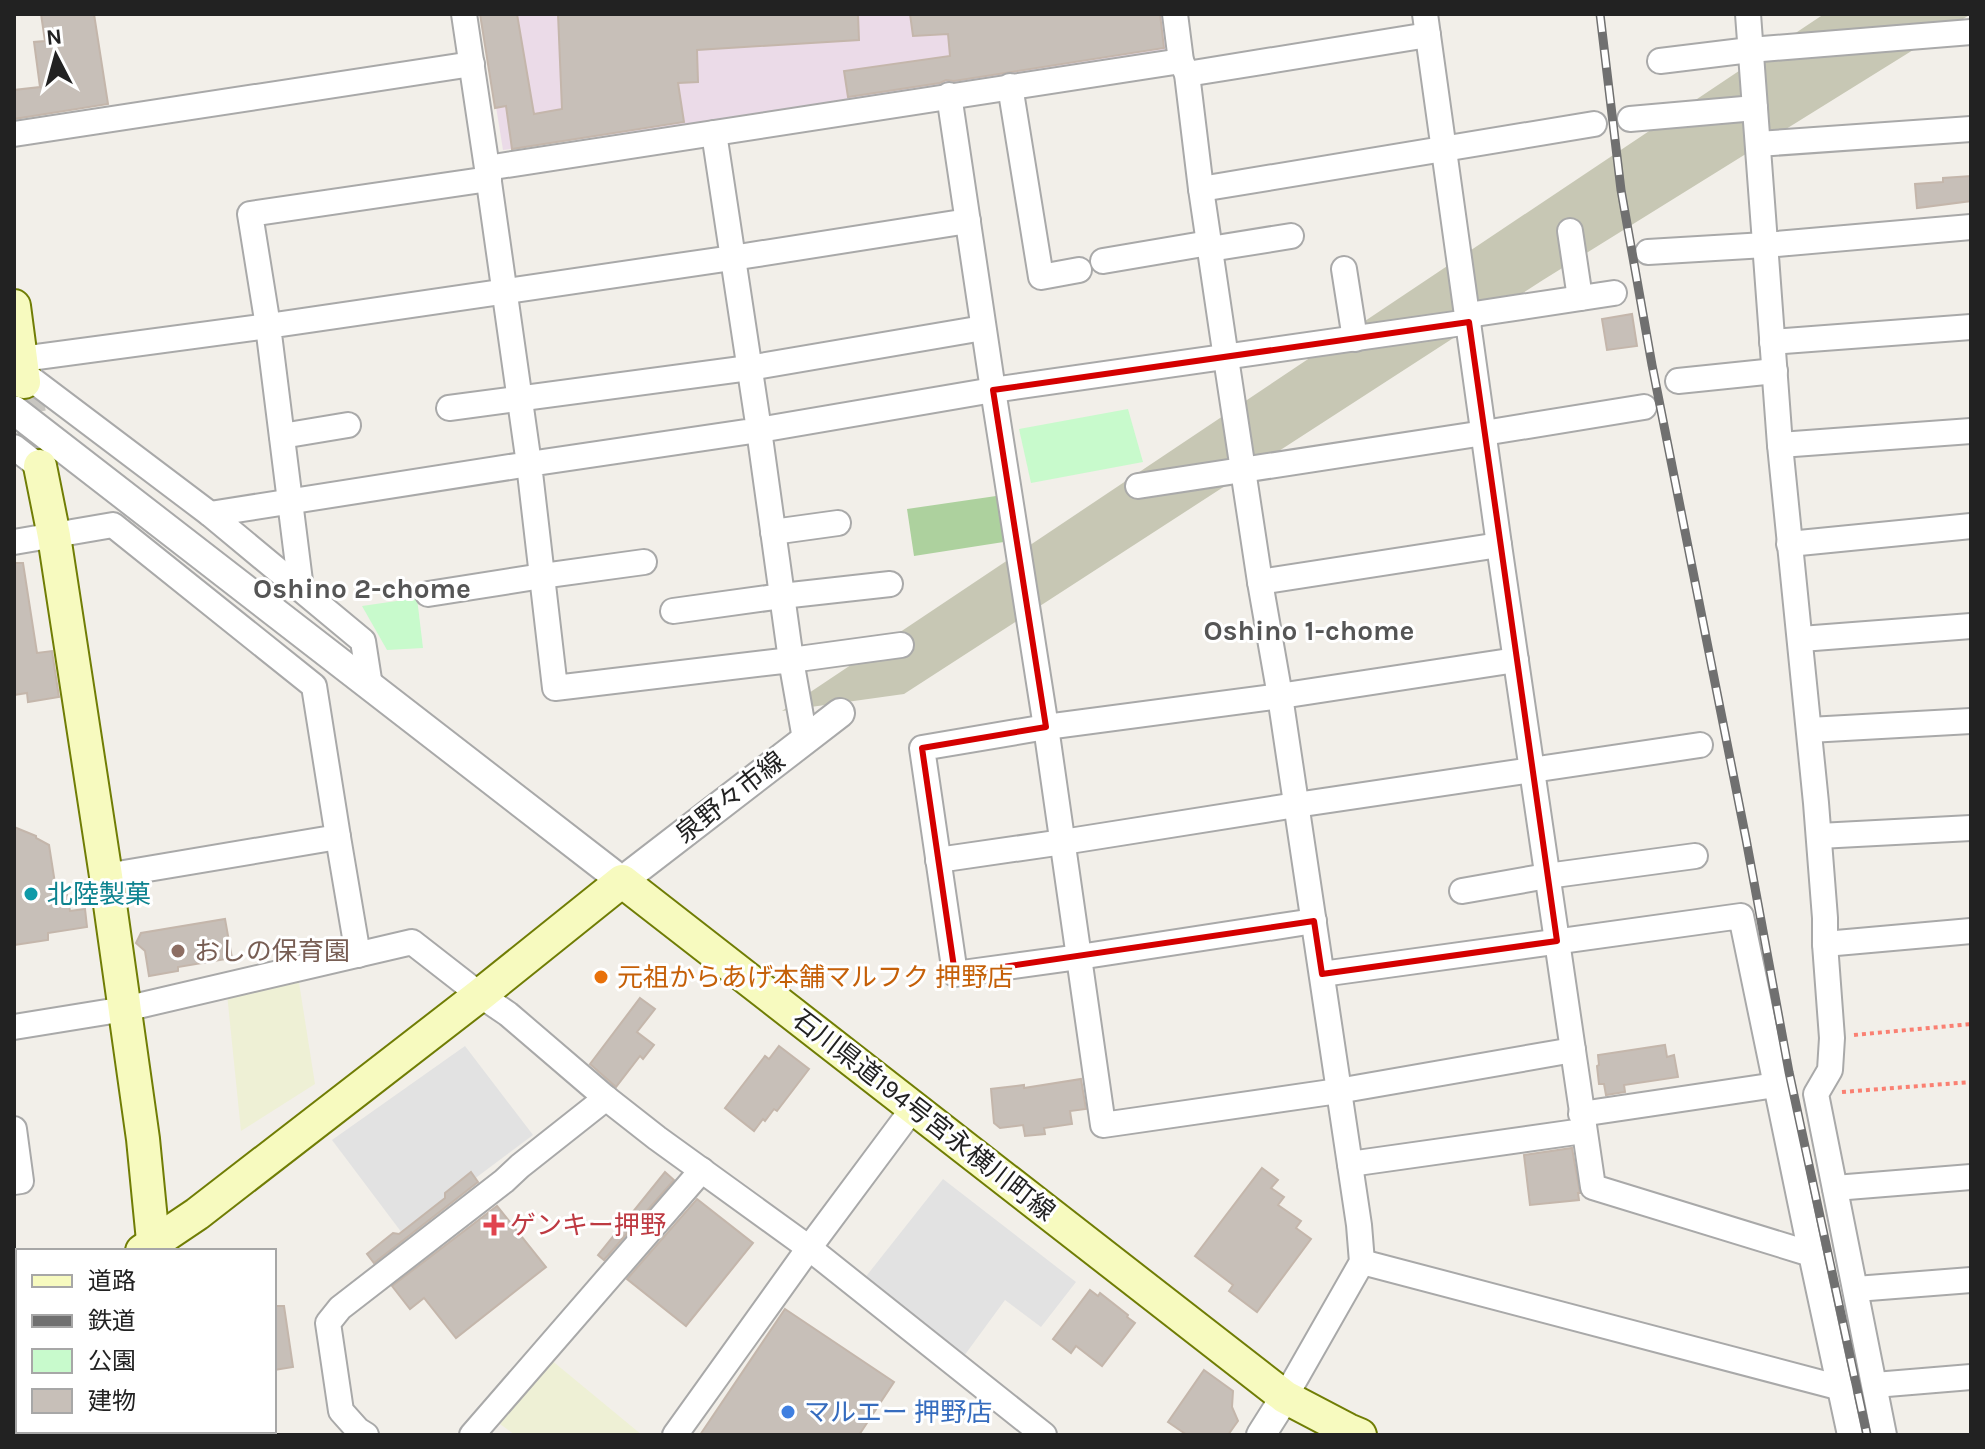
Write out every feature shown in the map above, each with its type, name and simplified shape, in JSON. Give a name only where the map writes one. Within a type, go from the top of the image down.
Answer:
[{"type":"main road","points":[[14,306],[19,378]]},
{"type":"main road","points":[[40,467],[54,536],[125,1009],[143,1139],[150,1249]]},
{"type":"main road","points":[[150,1249],[480,995],[622,881]]},
{"type":"main road","name":"石川県道194号宮永横川町線","points":[[622,881],[1285,1397],[1354,1433]]},
{"type":"street","points":[[464,14],[529,464],[555,688],[901,645]]},
{"type":"street","points":[[1175,14],[1322,974],[1362,1262],[1261,1435]]},
{"type":"street","points":[[1748,14],[1780,445],[1801,639],[1825,918],[1832,1038],[1830,1070],[1816,1094],[1884,1435]]},
{"type":"street","points":[[301,589],[268,326],[250,214],[949,95],[1184,68],[1426,25],[1593,1187],[1811,1254]]},
{"type":"street","points":[[1660,61],[1750,50],[1971,32]]},
{"type":"street","points":[[14,134],[472,64]]},
{"type":"street","points":[[1010,86],[1041,277],[1079,270]]},
{"type":"street","points":[[949,95],[1046,727],[1103,1125],[1338,1091],[1573,1050]]},
{"type":"street","points":[[1630,119],[1755,108]]},
{"type":"street","points":[[1201,189],[1594,124]]},
{"type":"street","points":[[1758,144],[1971,129]]},
{"type":"street","points":[[714,133],[805,739]]},
{"type":"street","points":[[19,378],[268,326],[968,221]]},
{"type":"street","points":[[1648,252],[1971,227]]},
{"type":"street","points":[[1570,231],[1580,298]]},
{"type":"street","points":[[1103,261],[1291,236]]},
{"type":"street","points":[[1344,269],[1355,339]]},
{"type":"street","points":[[210,514],[759,430],[993,390],[1355,339],[1614,293]]},
{"type":"street","points":[[1772,342],[1971,327]]},
{"type":"street","points":[[449,408],[749,368],[983,328]]},
{"type":"street","points":[[1678,381],[1775,371]]},
{"type":"street","points":[[19,378],[210,514],[363,641],[370,686]]},
{"type":"street","points":[[19,378],[342,663],[622,881]]},
{"type":"street","points":[[1138,486],[1644,407]]},
{"type":"street","points":[[282,436],[348,425]]},
{"type":"street","points":[[1780,445],[1971,431]]},
{"type":"street","points":[[14,447],[40,467]]},
{"type":"street","points":[[773,532],[838,523]]},
{"type":"street","points":[[14,542],[113,525],[314,686],[358,955]]},
{"type":"street","points":[[1789,544],[1971,526]]},
{"type":"street","points":[[1260,582],[1499,545]]},
{"type":"street","points":[[428,594],[644,562]]},
{"type":"street","points":[[673,611],[890,584]]},
{"type":"street","points":[[1801,639],[1971,626]]},
{"type":"street","points":[[1314,921],[955,974],[922,748],[1046,727],[1516,660]]},
{"type":"street","points":[[314,686],[342,663]]},
{"type":"street","name":"泉野々市線","points":[[622,881],[840,713]]},
{"type":"street","points":[[1809,730],[1971,721]]},
{"type":"street","points":[[938,860],[1700,745]]},
{"type":"street","points":[[1819,836],[1971,828]]},
{"type":"street","points":[[106,876],[338,837]]},
{"type":"street","points":[[1462,891],[1695,856]]},
{"type":"street","points":[[1322,974],[1741,916],[1850,1435]]},
{"type":"street","points":[[1825,944],[1971,931]]},
{"type":"street","points":[[14,1027],[125,1009],[412,942],[508,1014],[606,1098],[809,1248],[1044,1435]]},
{"type":"street","points":[[1350,1164],[1776,1085]]},
{"type":"street","points":[[352,1430],[341,1411],[328,1323],[340,1308],[606,1098]]},
{"type":"street","points":[[675,1435],[914,1107]]},
{"type":"street","points":[[14,1129],[21,1181],[14,1182]]},
{"type":"street","points":[[472,1435],[702,1170]]},
{"type":"street","points":[[1835,1188],[1971,1177]]},
{"type":"street","points":[[1362,1262],[1841,1388]]},
{"type":"street","points":[[1856,1289],[1971,1280]]},
{"type":"street","points":[[1875,1385],[1971,1377]]},
{"type":"street","points":[[1354,1433],[1383,1435]]},
{"type":"path","points":[[1832,1038],[1971,1024]]},
{"type":"path","points":[[1816,1094],[1971,1082]]},
{"type":"highlighted area","points":[[1469,322],[1557,941],[1322,974],[1314,921],[955,974],[922,748],[1046,727],[993,390]]},
{"type":"shaded area","points":[[481,14],[1167,14],[1171,56],[503,150]]},
{"type":"shaded area","points":[[1824,14],[1971,14],[1543,280],[904,694],[782,711]]},
{"type":"shaded area","points":[[297,970],[315,1084],[241,1131],[226,984]]},
{"type":"shaded area","points":[[465,1046],[533,1135],[402,1233],[332,1140]]},
{"type":"shaded area","points":[[943,1179],[1076,1282],[1041,1327],[1005,1300],[964,1356],[864,1279]]},
{"type":"shaded area","points":[[550,1359],[642,1435],[515,1435],[500,1424]]},
{"type":"green space","points":[[1128,409],[1143,462],[1031,483],[1019,429]]},
{"type":"green space","points":[[1003,495],[1010,541],[914,556],[907,509]]},
{"type":"green space","points":[[417,598],[423,648],[387,650],[362,606]]},
{"type":"building","points":[[41,14],[94,14],[108,104],[14,119],[14,90],[40,87],[34,42],[45,41]]},
{"type":"building","points":[[480,14],[517,14],[534,114],[562,109],[558,14],[858,14],[859,40],[697,50],[698,82],[678,83],[684,122],[512,149],[506,106],[495,108]]},
{"type":"building","points":[[910,14],[1160,14],[1164,48],[848,97],[844,71],[950,56],[948,34],[913,36]]},
{"type":"building","points":[[1971,176],[1971,201],[1917,208],[1915,184]]},
{"type":"building","points":[[1632,314],[1637,346],[1607,350],[1602,319]]},
{"type":"building","points":[[14,563],[23,563],[37,653],[52,651],[59,697],[28,702],[27,693],[14,695]]},
{"type":"building","name":"北陸製菓","points":[[14,827],[49,845],[57,896],[67,895],[70,911],[85,909],[87,927],[48,933],[48,940],[14,945]]},
{"type":"building","points":[[225,919],[232,958],[178,967],[178,971],[149,976],[145,951],[136,943],[141,933]]},
{"type":"building","points":[[640,998],[655,1009],[637,1032],[654,1045],[643,1059],[640,1056],[616,1087],[590,1064]]},
{"type":"building","points":[[1665,1045],[1667,1057],[1674,1055],[1678,1077],[1624,1085],[1625,1092],[1606,1095],[1604,1084],[1599,1084],[1598,1055]]},
{"type":"building","points":[[779,1046],[809,1069],[777,1111],[774,1109],[754,1131],[725,1108],[765,1056],[769,1059]]},
{"type":"building","points":[[1081,1079],[1086,1109],[1070,1111],[1072,1124],[1044,1128],[1045,1134],[1025,1136],[1023,1125],[1000,1128],[994,1123],[991,1089],[1024,1085],[1024,1088]]},
{"type":"building","points":[[1572,1148],[1579,1200],[1530,1205],[1524,1155]]},
{"type":"building","points":[[1262,1168],[1278,1180],[1271,1188],[1284,1197],[1278,1205],[1301,1221],[1296,1228],[1311,1239],[1257,1312],[1229,1291],[1233,1285],[1195,1256]]},
{"type":"building","points":[[471,1172],[478,1182],[374,1263],[367,1254],[393,1233],[399,1234],[445,1198],[445,1193]]},
{"type":"building","points":[[665,1172],[674,1180],[604,1260],[598,1255]]},
{"type":"building","points":[[697,1199],[753,1243],[686,1326],[627,1279]]},
{"type":"building","points":[[497,1206],[546,1267],[456,1338],[424,1298],[410,1309],[392,1286]]},
{"type":"building","points":[[1090,1290],[1098,1296],[1100,1293],[1135,1323],[1102,1366],[1076,1346],[1071,1353],[1053,1339]]},
{"type":"building","points":[[276,1306],[284,1306],[293,1367],[276,1370]]},
{"type":"building","points":[[785,1309],[894,1382],[859,1435],[700,1435]]},
{"type":"building","points":[[1204,1370],[1233,1391],[1232,1407],[1238,1421],[1228,1435],[1187,1435],[1168,1422]]},
{"type":"tunnel","points":[[24,382],[40,466]]},
{"type":"railway","points":[[1600,14],[1621,190],[1652,365],[1789,1072],[1867,1435]]},
{"type":"place","name":"北陸製菓","points":[[31,894]]},
{"type":"place","name":"おしの保育園","points":[[178,951]]},
{"type":"place","name":"元祖からあげ本舗マルフク 押野店","points":[[601,977]]},
{"type":"place","name":"ゲンキー押野","points":[[494,1225]]},
{"type":"place","name":"マルエー 押野店","points":[[788,1412]]},
{"type":"district","name":"Oshino 2-chome","points":[[362,588]]},
{"type":"district","name":"Oshino 1-chome","points":[[1309,630]]}]
